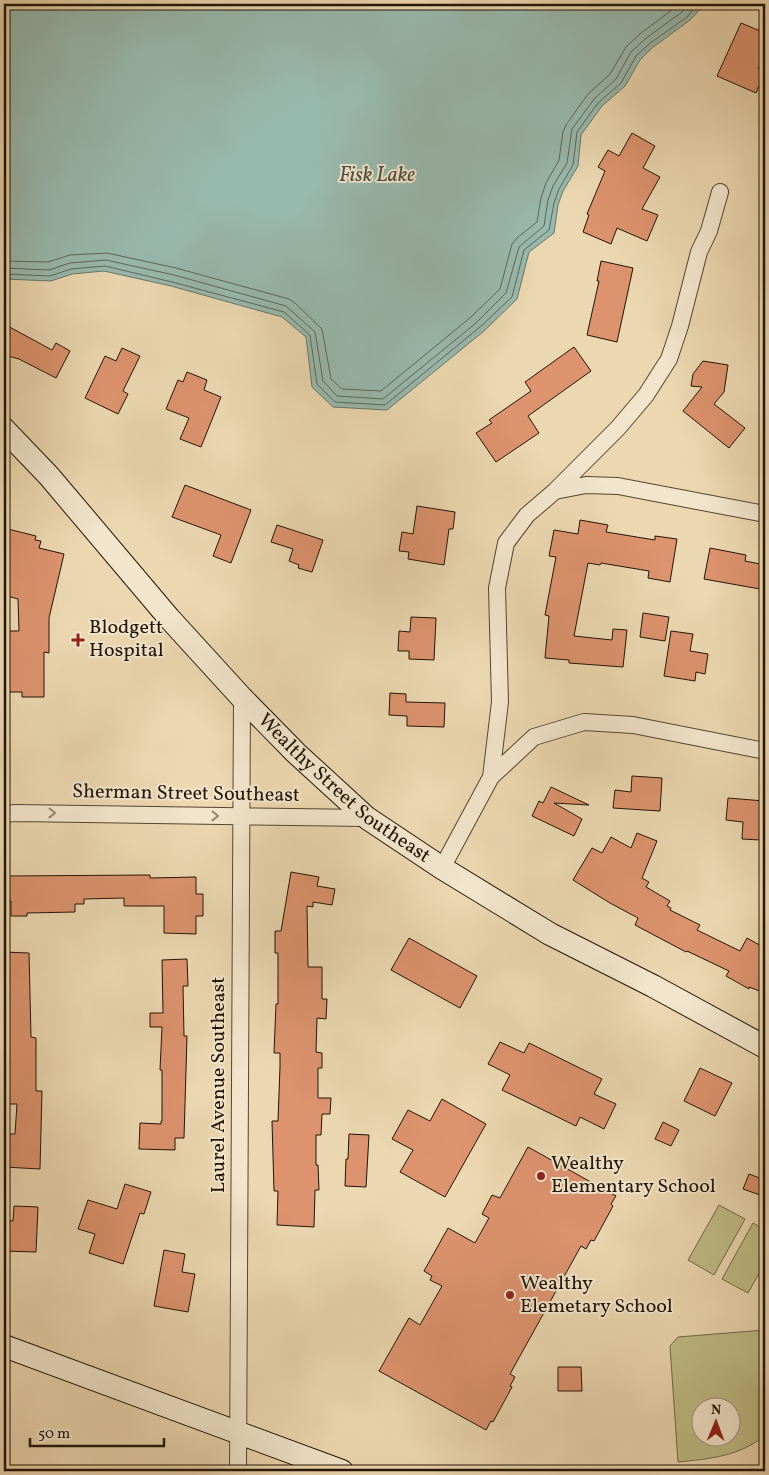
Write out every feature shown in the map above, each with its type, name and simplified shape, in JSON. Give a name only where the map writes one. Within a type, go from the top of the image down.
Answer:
[{"type":"main road","name":"Wealthy Street Southeast","points":[[4,429],[49,476],[169,618],[242,698],[296,753],[367,818],[442,868],[550,934],[653,986],[765,1047]]},
{"type":"main road","points":[[4,1346],[342,1471]]},
{"type":"street","points":[[492,777],[500,702],[497,588],[506,543],[528,515],[555,491],[618,428],[646,395],[669,359],[680,326],[699,252],[709,231],[720,192]]},
{"type":"street","points":[[555,491],[586,485],[618,486],[765,514]]},
{"type":"street","name":"Laurel Avenue Southeast","points":[[238,1471],[242,698]]},
{"type":"street","points":[[442,868],[492,777],[534,737],[584,722],[634,725],[765,751]]},
{"type":"street","name":"Sherman Street Southeast","points":[[4,814],[367,818]]},
{"type":"shaded area","points":[[719,1205],[745,1219],[714,1275],[688,1260]]},
{"type":"shaded area","points":[[753,1223],[765,1230],[765,1263],[748,1293],[722,1279]]},
{"type":"shaded area","points":[[765,1330],[765,1435],[746,1448],[735,1452],[713,1458],[678,1462],[670,1346],[678,1337]]},
{"type":"water","name":"Fisk Lake","points":[[4,4],[705,4],[690,20],[652,48],[640,60],[625,86],[602,106],[581,135],[578,166],[563,191],[558,205],[554,233],[529,252],[517,299],[484,331],[387,410],[333,407],[312,387],[306,337],[282,317],[171,286],[104,271],[72,274],[51,281],[4,279]]},
{"type":"building","points":[[741,23],[765,33],[765,53],[758,69],[765,72],[756,93],[717,76]]},
{"type":"building","points":[[632,133],[655,146],[643,168],[660,177],[642,209],[658,215],[647,241],[617,228],[611,244],[583,232],[589,215],[587,214],[605,171],[598,167],[608,150],[619,156]]},
{"type":"building","points":[[601,261],[633,268],[617,342],[587,335],[599,281],[597,281]]},
{"type":"building","points":[[4,324],[52,350],[56,343],[70,351],[56,378],[19,359],[4,355]]},
{"type":"building","points":[[574,347],[591,371],[528,416],[539,433],[496,462],[476,433],[492,423],[489,420],[531,391],[525,382]]},
{"type":"building","points":[[122,348],[140,356],[123,391],[128,394],[118,414],[85,398],[105,356],[116,361]]},
{"type":"building","points":[[703,361],[728,365],[724,392],[714,404],[745,428],[729,448],[683,411],[702,387],[691,386],[693,374]]},
{"type":"building","points":[[187,372],[207,380],[204,390],[221,397],[201,447],[180,439],[189,418],[166,409],[178,380],[183,382]]},
{"type":"building","points":[[185,485],[251,510],[231,563],[213,556],[221,535],[172,517]]},
{"type":"building","points":[[417,506],[455,512],[453,529],[449,529],[444,565],[408,559],[409,552],[399,551],[402,532],[413,534]]},
{"type":"building","points":[[580,520],[608,525],[606,532],[655,540],[655,536],[677,539],[670,582],[648,578],[649,571],[601,563],[600,565],[588,563],[574,636],[612,640],[613,629],[627,630],[623,667],[569,663],[569,660],[545,658],[549,616],[545,615],[556,557],[549,556],[554,530],[578,534]]},
{"type":"building","points":[[277,525],[323,540],[312,572],[298,568],[299,565],[289,561],[293,549],[271,542]]},
{"type":"building","points":[[4,528],[36,536],[35,540],[41,541],[39,548],[64,554],[49,618],[49,653],[44,652],[44,697],[22,697],[22,692],[4,692],[4,631],[19,631],[18,599],[4,595]]},
{"type":"building","points":[[710,548],[746,555],[745,561],[765,565],[765,585],[761,584],[760,589],[704,579]]},
{"type":"building","points":[[643,613],[669,617],[665,641],[640,637]]},
{"type":"building","points":[[411,617],[436,618],[434,660],[409,659],[409,651],[398,651],[399,631],[410,632]]},
{"type":"building","points":[[671,631],[693,634],[690,651],[708,654],[705,674],[696,672],[695,681],[664,676]]},
{"type":"building","points":[[390,693],[406,694],[406,702],[445,703],[444,727],[407,726],[407,716],[389,715]]},
{"type":"building","points":[[632,776],[662,778],[660,811],[613,808],[615,790],[631,792]]},
{"type":"building","points":[[551,787],[589,805],[554,803],[582,819],[574,836],[532,816],[539,801],[543,803]]},
{"type":"building","points":[[728,798],[764,801],[760,840],[742,839],[743,822],[726,820]]},
{"type":"building","points":[[637,833],[657,841],[642,878],[649,882],[646,887],[670,901],[667,906],[671,908],[670,910],[700,925],[697,930],[740,951],[747,938],[765,948],[765,993],[749,987],[749,989],[726,976],[729,971],[686,952],[635,925],[638,918],[573,880],[592,848],[602,853],[611,837],[631,848]]},
{"type":"building","points":[[291,872],[319,877],[317,886],[335,889],[332,905],[313,902],[313,907],[307,906],[308,967],[322,967],[322,999],[327,999],[326,1019],[317,1018],[316,1052],[322,1053],[322,1068],[318,1068],[318,1098],[331,1098],[330,1114],[322,1114],[321,1135],[316,1135],[316,1165],[318,1165],[319,1190],[315,1190],[314,1227],[277,1225],[278,1191],[274,1191],[272,1121],[278,1121],[280,1067],[280,1053],[274,1053],[276,1004],[278,1004],[278,953],[275,953],[275,931],[281,931]]},
{"type":"building","points":[[150,875],[150,878],[196,877],[196,894],[203,894],[203,916],[196,916],[196,934],[164,933],[164,906],[124,906],[124,898],[84,899],[84,904],[75,904],[75,912],[27,913],[27,916],[11,916],[11,901],[4,901],[4,876]]},
{"type":"building","points":[[409,938],[477,976],[460,1008],[391,970]]},
{"type":"building","points":[[4,952],[29,953],[31,1037],[36,1038],[36,1091],[42,1091],[40,1169],[4,1167],[4,1134],[15,1134],[17,1104],[5,1104],[4,1065],[7,1014],[6,985],[4,985]]},
{"type":"building","points":[[187,959],[188,986],[183,986],[184,1036],[187,1036],[184,1138],[175,1138],[175,1150],[139,1149],[140,1123],[161,1124],[162,1121],[162,1070],[160,1070],[162,1027],[150,1027],[150,1013],[163,1013],[162,960]]},
{"type":"building","points":[[500,1042],[524,1053],[529,1043],[602,1079],[594,1094],[616,1104],[604,1129],[580,1117],[576,1126],[502,1090],[510,1075],[488,1064]]},
{"type":"building","points":[[700,1068],[732,1083],[715,1116],[684,1101]]},
{"type":"building","points":[[442,1099],[486,1124],[445,1197],[400,1172],[413,1150],[392,1139],[408,1110],[430,1121]]},
{"type":"building","points":[[663,1122],[679,1130],[671,1146],[655,1139]]},
{"type":"building","points":[[349,1134],[369,1135],[366,1187],[345,1186]]},
{"type":"building","name":"Wealthy Elemetary School","points":[[528,1147],[616,1196],[611,1204],[613,1206],[594,1241],[591,1240],[586,1249],[581,1246],[510,1374],[515,1377],[510,1386],[512,1387],[493,1422],[491,1421],[486,1430],[379,1371],[409,1318],[420,1325],[442,1286],[430,1280],[432,1276],[424,1271],[448,1228],[475,1243],[489,1218],[482,1214],[492,1195],[500,1198]]},
{"type":"building","points":[[749,1174],[765,1180],[760,1195],[743,1189]]},
{"type":"building","points":[[125,1184],[151,1192],[144,1214],[140,1213],[123,1264],[89,1253],[95,1234],[78,1229],[88,1200],[117,1209]]},
{"type":"building","points":[[14,1206],[38,1207],[36,1252],[4,1251],[4,1220],[13,1221]]},
{"type":"building","points":[[164,1250],[185,1254],[182,1272],[195,1274],[188,1312],[154,1306]]},
{"type":"building","points":[[558,1367],[581,1367],[582,1391],[558,1391]]},
{"type":"place","name":"Blodgett Hospital","points":[[78,640]]},
{"type":"place","name":"Wealthy Elementary School","points":[[541,1176]]},
{"type":"place","name":"Wealthy Elemetary School","points":[[510,1295]]}]
